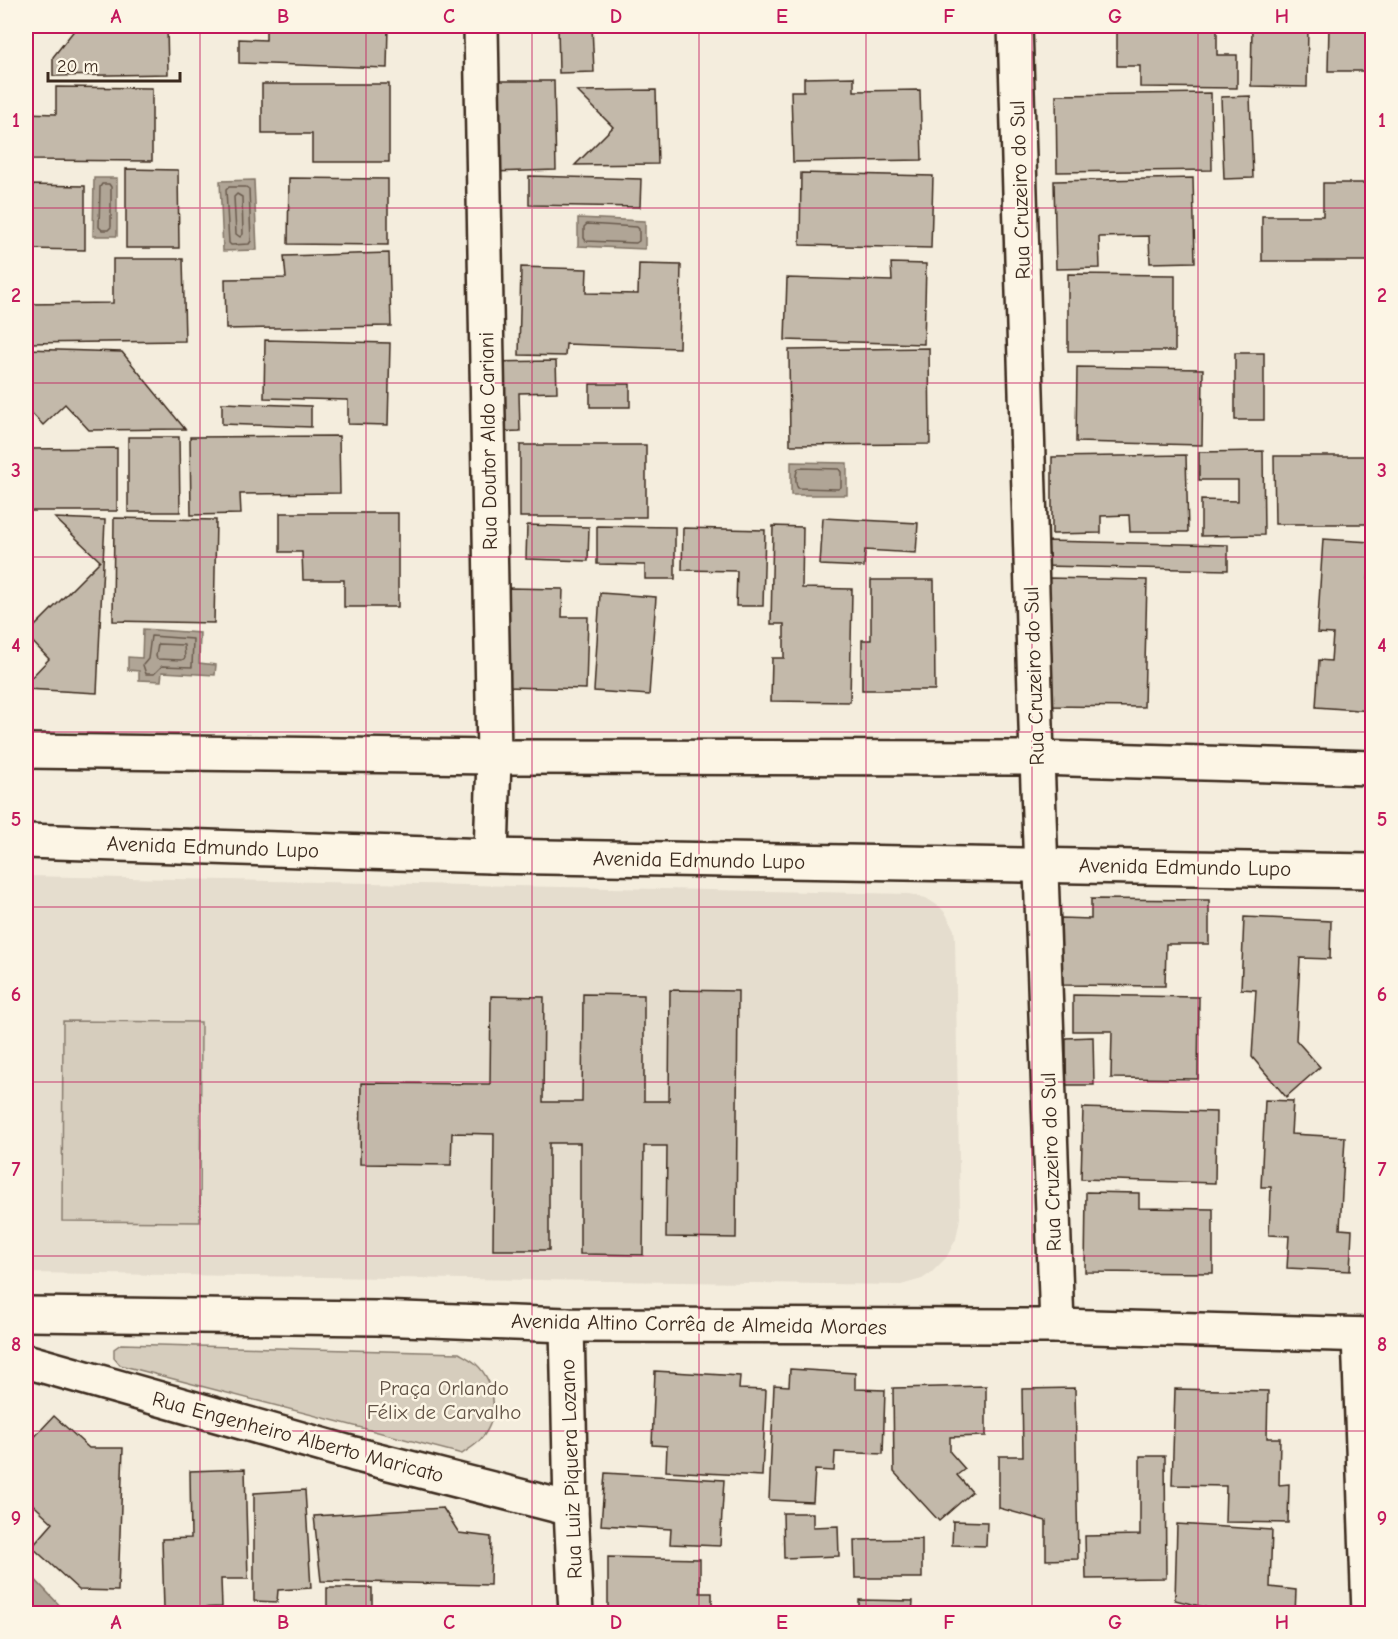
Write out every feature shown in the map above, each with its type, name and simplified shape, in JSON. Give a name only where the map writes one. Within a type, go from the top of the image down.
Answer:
[{"type":"street","name":"Rua Doutor Aldo Cariani","points":[[481,26],[494,757],[491,856]]},
{"type":"street","name":"Rua Cruzeiro do Sul","points":[[1015,26],[1057,1326]]},
{"type":"street","points":[[26,751],[494,757],[1037,758],[1372,768]]},
{"type":"street","name":"Avenida Edmundo Lupo","points":[[26,841],[491,856],[1372,871]]},
{"type":"street","name":"Avenida Altino Corrêa de Almeida Moraes","points":[[26,1314],[377,1318],[567,1325],[1057,1326],[1366,1335]]},
{"type":"street","name":"Rua Luiz Piquera Lozano","points":[[567,1325],[576,1614]]},
{"type":"street","points":[[1366,1335],[1369,1614]]},
{"type":"street","name":"Rua Engenheiro Alberto Maricato","points":[[26,1361],[354,1454],[571,1509]]},
{"type":"shaded area","points":[[26,876],[909,894],[926,898],[946,914],[954,930],[955,938],[960,1218],[956,1239],[946,1258],[931,1273],[922,1279],[901,1285],[26,1273]]},
{"type":"green space","points":[[63,1021],[201,1022],[200,1222],[62,1221]]},
{"type":"green space","name":"Praça Orlando Félix de Carvalho","points":[[121,1344],[459,1353],[475,1363],[483,1372],[492,1392],[493,1414],[484,1434],[462,1454],[120,1365],[114,1358],[114,1349]]},
{"type":"water","points":[[94,178],[117,178],[117,236],[93,236]]},
{"type":"water","points":[[254,180],[257,250],[223,251],[220,181]]},
{"type":"water","points":[[578,218],[645,221],[645,249],[578,246]]},
{"type":"water","points":[[791,462],[847,463],[847,495],[791,495]]},
{"type":"water","points":[[143,629],[200,633],[199,663],[216,665],[215,675],[162,672],[161,681],[139,680],[139,671],[128,670],[128,657],[142,658]]},
{"type":"water","points":[[28,1572],[64,1610],[60,1613],[26,1613],[26,1574]]},
{"type":"building","points":[[76,26],[167,26],[168,74],[53,76],[53,57]]},
{"type":"building","points":[[266,26],[388,26],[387,68],[239,63],[239,39],[266,40]]},
{"type":"building","points":[[558,26],[592,26],[594,72],[559,73]]},
{"type":"building","points":[[1117,26],[1217,26],[1217,55],[1237,55],[1237,88],[1140,87],[1140,66],[1117,66]]},
{"type":"building","points":[[1252,26],[1308,26],[1307,87],[1251,86]]},
{"type":"building","points":[[1329,26],[1372,26],[1372,71],[1328,71]]},
{"type":"building","points":[[854,77],[854,91],[920,90],[922,160],[793,162],[791,91],[804,91],[804,78]]},
{"type":"building","points":[[489,81],[554,81],[556,170],[491,172]]},
{"type":"building","points":[[262,84],[389,84],[389,162],[312,162],[312,134],[262,134]]},
{"type":"building","points":[[56,87],[152,88],[152,161],[26,160],[26,113],[56,114]]},
{"type":"building","points":[[656,90],[658,164],[575,165],[613,127],[577,91]]},
{"type":"building","points":[[1211,93],[1212,170],[1057,172],[1056,95]]},
{"type":"building","points":[[1250,96],[1253,178],[1224,179],[1221,97]]},
{"type":"building","points":[[126,169],[178,170],[179,248],[126,248]]},
{"type":"building","points":[[801,173],[933,176],[931,248],[800,245]]},
{"type":"building","points":[[529,176],[641,179],[640,207],[529,205]]},
{"type":"building","points":[[289,178],[388,179],[388,245],[288,244]]},
{"type":"building","points":[[1193,178],[1195,262],[1150,263],[1149,236],[1099,237],[1100,268],[1056,269],[1054,181]]},
{"type":"building","points":[[1323,183],[1372,183],[1372,261],[1262,261],[1262,216],[1323,216]]},
{"type":"building","points":[[26,185],[85,186],[85,250],[26,249]]},
{"type":"building","points":[[389,253],[391,326],[226,329],[225,279],[286,278],[284,256]]},
{"type":"building","points":[[113,259],[183,259],[185,341],[26,343],[26,304],[113,303]]},
{"type":"building","points":[[891,263],[926,264],[924,344],[785,340],[787,278],[892,281]]},
{"type":"building","points":[[639,264],[681,265],[679,348],[566,344],[565,356],[519,355],[521,267],[587,269],[586,293],[638,294]]},
{"type":"building","points":[[1068,274],[1175,275],[1175,351],[1068,351]]},
{"type":"building","points":[[265,340],[390,343],[388,425],[348,424],[348,400],[264,398]]},
{"type":"building","points":[[929,348],[930,444],[790,445],[789,350]]},
{"type":"building","points":[[26,349],[122,352],[185,429],[89,430],[65,404],[43,425],[26,407]]},
{"type":"building","points":[[1235,353],[1264,353],[1264,420],[1235,420]]},
{"type":"building","points":[[556,361],[557,392],[519,393],[520,431],[494,432],[492,362]]},
{"type":"building","points":[[1077,367],[1203,369],[1202,445],[1076,442]]},
{"type":"building","points":[[590,384],[630,384],[630,407],[590,407]]},
{"type":"building","points":[[222,403],[311,406],[311,427],[222,424]]},
{"type":"building","points":[[26,433],[29,433],[29,449],[117,448],[117,511],[26,511]]},
{"type":"building","points":[[339,436],[340,493],[240,494],[241,514],[191,515],[190,437]]},
{"type":"building","points":[[128,437],[179,437],[180,512],[128,512]]},
{"type":"building","points":[[520,445],[646,445],[646,517],[520,517]]},
{"type":"building","points":[[1263,451],[1264,535],[1201,536],[1201,500],[1238,501],[1238,480],[1199,480],[1199,452]]},
{"type":"building","points":[[1186,455],[1188,532],[1130,532],[1129,515],[1101,516],[1101,533],[1052,534],[1052,457]]},
{"type":"building","points":[[1274,456],[1372,456],[1372,524],[1275,524]]},
{"type":"building","points":[[280,513],[398,513],[398,607],[344,607],[344,580],[303,580],[302,552],[280,552]]},
{"type":"building","points":[[55,518],[105,520],[97,693],[26,689],[26,683],[49,659],[26,635],[100,561]]},
{"type":"building","points":[[114,518],[216,520],[214,623],[113,621]]},
{"type":"building","points":[[823,518],[918,523],[916,553],[865,550],[864,567],[820,565]]},
{"type":"building","points":[[527,525],[589,527],[588,561],[526,559]]},
{"type":"building","points":[[597,526],[675,527],[675,579],[645,579],[645,565],[597,564]]},
{"type":"building","points":[[773,526],[803,527],[802,588],[852,589],[850,702],[771,701],[772,658],[784,658],[784,624],[771,624]]},
{"type":"building","points":[[683,528],[765,530],[763,606],[736,606],[737,571],[682,570]]},
{"type":"building","points":[[1323,539],[1371,542],[1366,612],[1372,612],[1372,711],[1316,707],[1319,660],[1331,661],[1333,634],[1317,633]]},
{"type":"building","points":[[1044,541],[1228,545],[1228,570],[1044,566]]},
{"type":"building","points":[[1047,578],[1147,580],[1144,707],[1045,706]]},
{"type":"building","points":[[871,580],[934,580],[935,690],[862,690],[862,640],[871,640]]},
{"type":"building","points":[[508,588],[563,589],[562,617],[588,617],[586,689],[505,687]]},
{"type":"building","points":[[600,593],[656,597],[649,695],[594,691]]},
{"type":"building","points":[[1091,899],[1209,900],[1209,944],[1166,944],[1165,986],[1061,985],[1061,918],[1091,919]]},
{"type":"building","points":[[1244,917],[1331,921],[1330,959],[1300,958],[1296,1040],[1320,1067],[1286,1097],[1252,1057],[1256,990],[1241,989]]},
{"type":"building","points":[[670,990],[738,991],[736,1238],[666,1237],[667,1146],[644,1146],[643,1255],[580,1254],[580,1143],[549,1143],[549,1250],[493,1250],[494,1134],[452,1133],[451,1165],[360,1164],[361,1083],[490,1084],[491,996],[544,997],[543,1102],[582,1102],[583,994],[644,995],[644,1101],[669,1101]]},
{"type":"building","points":[[1073,995],[1199,997],[1198,1079],[1111,1078],[1112,1031],[1073,1031]]},
{"type":"building","points":[[1093,1037],[1094,1085],[1066,1085],[1066,1038]]},
{"type":"building","points":[[1265,1100],[1293,1101],[1291,1134],[1345,1137],[1340,1229],[1352,1230],[1350,1271],[1287,1268],[1289,1236],[1269,1235],[1271,1187],[1261,1187]]},
{"type":"building","points":[[1083,1108],[1216,1112],[1215,1183],[1081,1179]]},
{"type":"building","points":[[1086,1192],[1139,1193],[1139,1208],[1213,1209],[1213,1273],[1085,1272]]},
{"type":"building","points":[[790,1369],[855,1373],[855,1389],[885,1390],[883,1454],[835,1452],[834,1471],[815,1470],[813,1502],[769,1500],[774,1385],[789,1386]]},
{"type":"building","points":[[655,1371],[740,1376],[739,1389],[766,1390],[762,1476],[666,1471],[667,1446],[652,1445]]},
{"type":"building","points":[[986,1386],[986,1436],[950,1437],[950,1452],[965,1469],[957,1475],[972,1492],[939,1521],[894,1472],[893,1388]]},
{"type":"building","points":[[1075,1388],[1078,1559],[1046,1560],[1046,1521],[999,1508],[999,1456],[1023,1456],[1022,1389]]},
{"type":"building","points":[[1175,1389],[1268,1391],[1267,1438],[1280,1438],[1279,1485],[1289,1484],[1288,1523],[1225,1522],[1226,1486],[1172,1485]]},
{"type":"building","points":[[54,1416],[89,1448],[123,1448],[118,1591],[79,1590],[32,1547],[53,1523],[26,1498],[26,1446]]},
{"type":"building","points":[[1140,1456],[1165,1456],[1166,1578],[1086,1579],[1085,1536],[1140,1535]]},
{"type":"building","points":[[245,1469],[248,1579],[221,1579],[222,1607],[164,1609],[162,1539],[191,1538],[190,1471]]},
{"type":"building","points":[[605,1473],[724,1480],[720,1546],[670,1544],[671,1529],[601,1525]]},
{"type":"building","points":[[305,1490],[311,1588],[278,1590],[277,1602],[254,1601],[254,1493]]},
{"type":"building","points":[[443,1508],[459,1533],[491,1537],[490,1585],[321,1581],[314,1516]]},
{"type":"building","points":[[783,1513],[813,1513],[813,1527],[838,1526],[839,1556],[784,1558]]},
{"type":"building","points":[[953,1521],[987,1522],[986,1546],[952,1545]]},
{"type":"building","points":[[1177,1524],[1272,1530],[1270,1587],[1296,1590],[1295,1614],[1232,1614],[1175,1600]]},
{"type":"building","points":[[922,1539],[922,1578],[855,1578],[854,1540]]},
{"type":"building","points":[[608,1557],[700,1559],[700,1593],[712,1593],[712,1614],[608,1614]]},
{"type":"building","points":[[327,1588],[372,1588],[372,1614],[327,1614]]},
{"type":"building","points":[[859,1600],[913,1601],[912,1614],[859,1614]]}]
